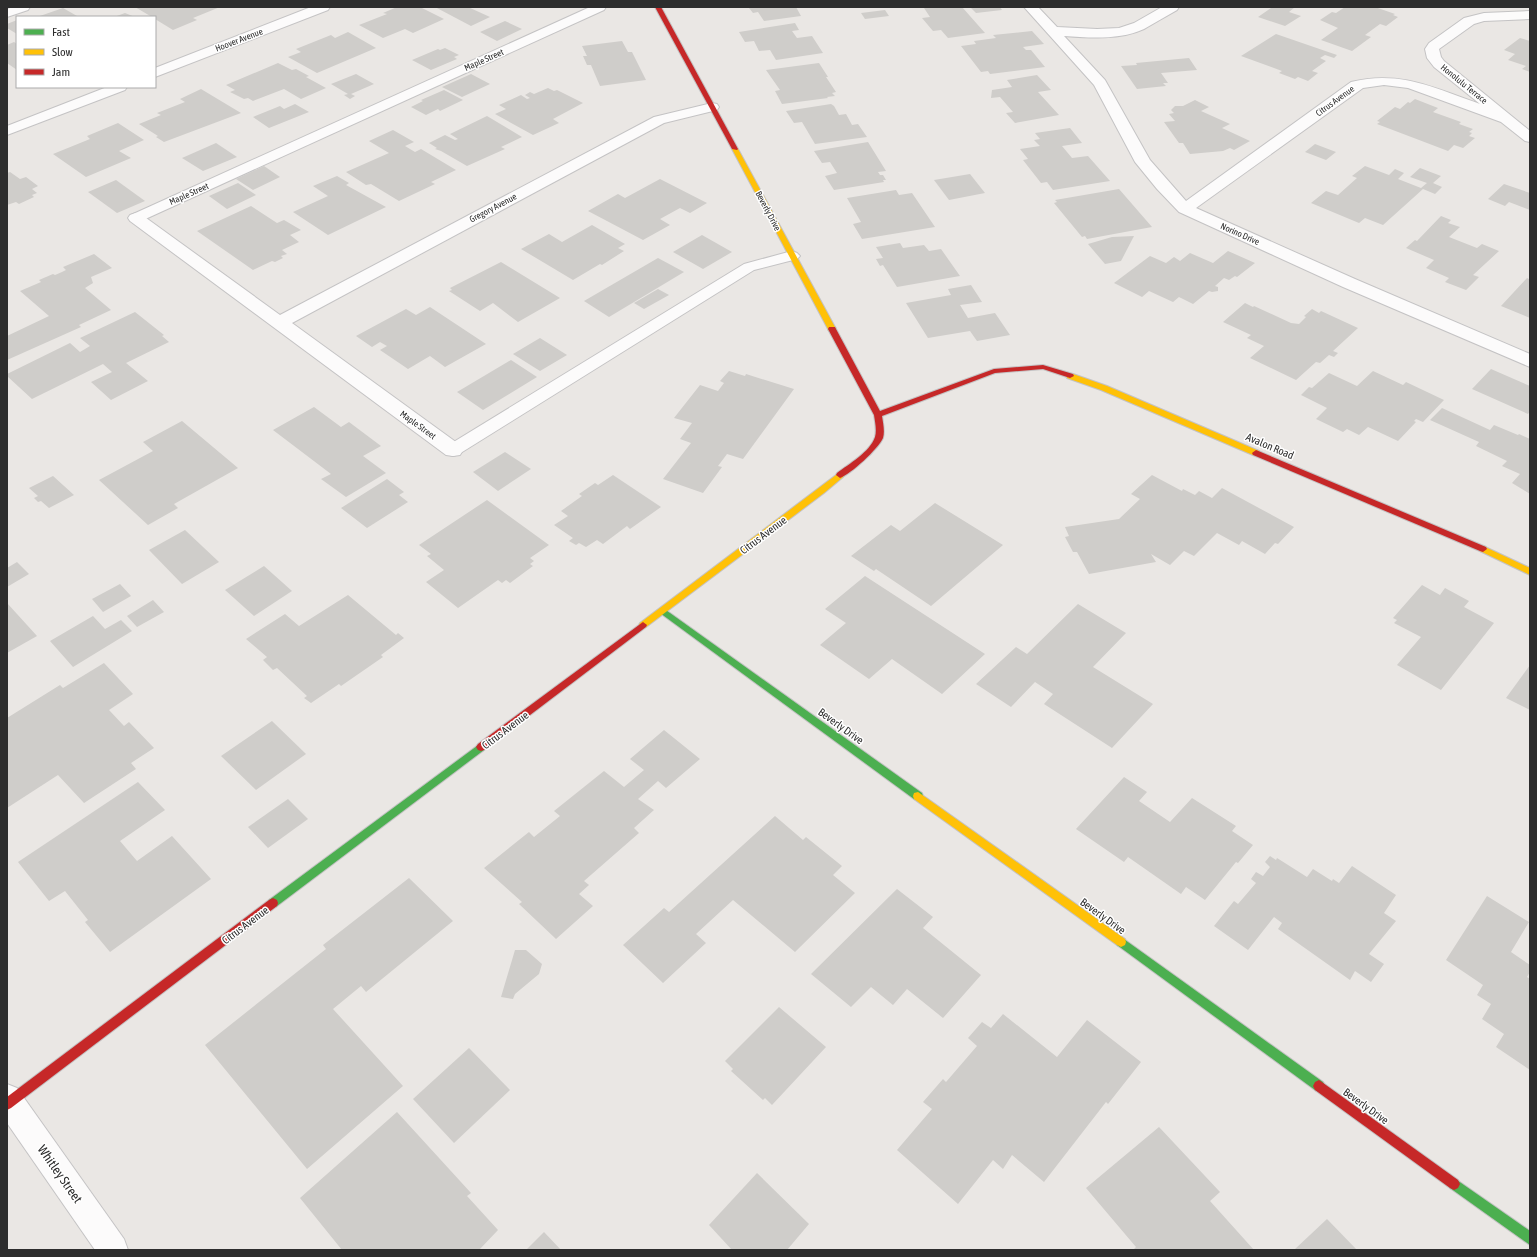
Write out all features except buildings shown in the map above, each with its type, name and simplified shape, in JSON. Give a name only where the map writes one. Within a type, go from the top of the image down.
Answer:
[{"type":"street","name":"Hoover Avenue","points":[[156,73],[323,7]]},
{"type":"street","name":"Beverly Drive","points":[[658,7],[878,415]]},
{"type":"street","name":"Norino Drive","points":[[1031,7],[1100,83],[1143,162],[1185,209],[1349,283],[1530,361]]},
{"type":"street","points":[[1053,31],[1104,33],[1123,31],[1139,26],[1172,7]]},
{"type":"street","name":"Honolulu Terrace","points":[[1530,15],[1484,17],[1469,21],[1457,28],[1432,49],[1434,58],[1439,64],[1530,138]]},
{"type":"street","name":"Citrus Avenue","points":[[1185,209],[1356,86],[1369,82],[1397,81],[1412,85],[1507,119]]},
{"type":"street","points":[[7,131],[117,88]]},
{"type":"street","name":"Gregory Avenue","points":[[279,322],[659,120],[712,107]]},
{"type":"street","name":"Maple Street","points":[[136,218],[453,450]]},
{"type":"street","name":"Avalon Road","points":[[878,415],[994,371],[1043,367],[1104,388],[1503,558],[1530,572]]},
{"type":"street","name":"Citrus Avenue","points":[[8,1101],[821,491],[873,446],[878,437],[880,425],[878,415]]},
{"type":"street","name":"Beverly Drive","points":[[663,611],[1530,1239]]},
{"type":"street","name":"Whitley Street","points":[[8,1101],[113,1250]]},
{"type":"lane","points":[[7,13],[24,7]]},
{"type":"lane","name":"Maple Street","points":[[136,218],[600,7]]},
{"type":"lane","points":[[453,450],[748,267],[792,256]]},
{"type":"traffic: fast","points":[[663,611],[918,796]]},
{"type":"traffic: fast","points":[[273,903],[481,747]]},
{"type":"traffic: fast","points":[[1121,942],[1319,1086]]},
{"type":"traffic: fast","points":[[1454,1184],[1530,1239]]},
{"type":"traffic: slow","points":[[735,149],[832,329]]},
{"type":"traffic: slow","points":[[1070,376],[1104,388],[1256,453]]},
{"type":"traffic: slow","points":[[643,625],[821,491],[840,475]]},
{"type":"traffic: slow","points":[[1483,549],[1530,572]]},
{"type":"traffic: slow","points":[[918,796],[1121,942]]},
{"type":"traffic: jam","points":[[658,7],[735,149]]},
{"type":"traffic: jam","points":[[832,329],[878,415],[880,429],[879,437],[872,448],[840,475]]},
{"type":"traffic: jam","points":[[878,415],[994,371],[1043,367],[1070,376]]},
{"type":"traffic: jam","points":[[1256,453],[1483,549]]},
{"type":"traffic: jam","points":[[481,747],[643,625]]},
{"type":"traffic: jam","points":[[7,1104],[273,903]]},
{"type":"traffic: jam","points":[[1319,1086],[1454,1184]]}]
